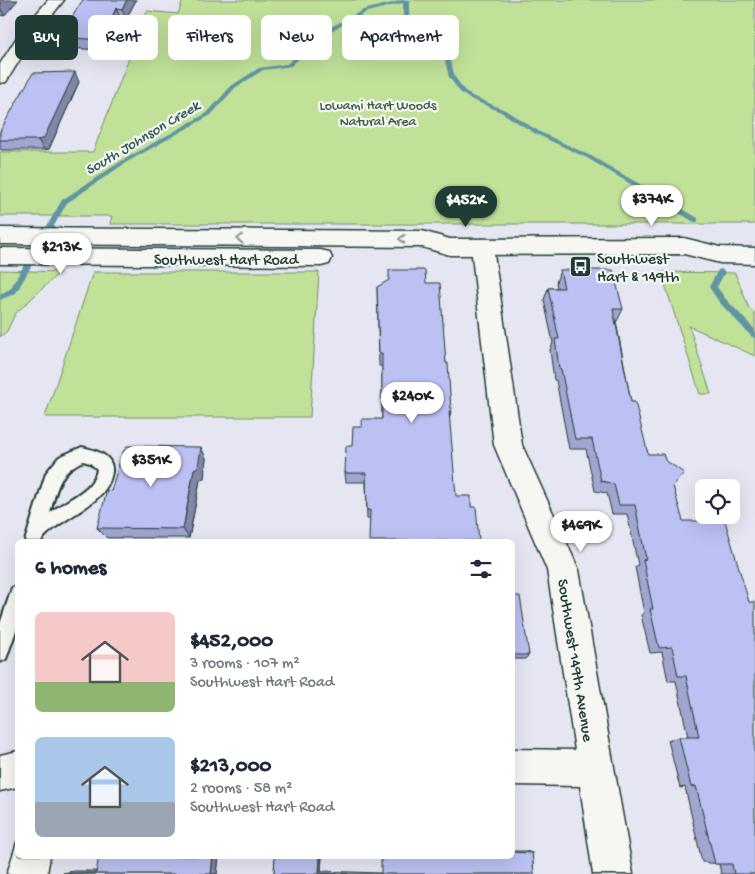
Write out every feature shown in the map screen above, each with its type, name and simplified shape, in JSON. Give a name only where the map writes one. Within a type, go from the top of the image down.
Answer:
[{"type":"main road","points":[[3,69],[56,0]]},
{"type":"main road","name":"Southwest Hart Road","points":[[6,236],[125,248],[427,258],[450,247],[684,246],[720,256],[755,256]]},
{"type":"main road","name":"Southwest Hart Road","points":[[684,246],[713,236],[755,237]]},
{"type":"main road","name":"Southwest 149th Avenue","points":[[482,247],[508,444],[563,570],[612,874]]},
{"type":"main road","name":"Southwest Hart Road","points":[[0,256],[125,248]]},
{"type":"main road","points":[[515,767],[594,768]]},
{"type":"main road","points":[[0,773],[15,770]]},
{"type":"main road","points":[[27,874],[30,859]]},
{"type":"lane","points":[[82,454],[94,456],[104,466],[103,480],[92,493],[59,515],[34,538],[52,478],[64,462],[82,454]]},
{"type":"lane","points":[[0,653],[15,604]]},
{"type":"green space","name":"Lowami Hart Woods Natural Area","points":[[183,0],[755,0],[755,224],[110,224],[112,216],[0,216],[0,152],[93,152],[128,60],[158,60],[158,15],[145,15],[147,11],[178,14]]},
{"type":"green space","points":[[0,270],[60,272],[15,314],[7,331],[0,337]]},
{"type":"green space","points":[[93,272],[319,272],[310,417],[45,417]]},
{"type":"green space","points":[[661,272],[735,273],[749,308],[755,313],[755,356],[689,326],[711,394],[700,394]]},
{"type":"building","points":[[83,0],[127,0],[122,9],[116,8],[113,15],[88,15],[88,39],[78,38],[78,15],[73,15]]},
{"type":"building","points":[[75,72],[44,138],[38,140],[0,140],[0,131],[33,73]]},
{"type":"building","points":[[389,270],[425,270],[426,283],[440,283],[446,363],[448,363],[451,411],[449,411],[456,496],[471,496],[471,507],[476,507],[479,539],[369,539],[370,510],[367,510],[366,473],[345,473],[346,446],[352,446],[353,427],[362,427],[362,419],[382,419],[382,354],[379,354],[377,287],[389,280]]},
{"type":"building","points":[[560,270],[613,270],[623,309],[613,309],[631,402],[635,402],[648,454],[663,454],[665,460],[684,473],[673,486],[683,521],[695,521],[695,524],[726,524],[749,602],[755,602],[755,874],[734,874],[732,864],[715,864],[696,786],[691,787],[679,737],[699,737],[686,676],[678,676],[672,647],[659,648],[650,609],[653,609],[643,560],[646,559],[635,505],[619,505],[614,484],[601,481],[592,439],[575,439],[561,369],[559,368],[555,339],[559,339],[548,288],[564,288]]},
{"type":"building","points":[[127,446],[201,447],[198,467],[194,469],[183,529],[97,528],[107,490],[111,491],[122,454]]},
{"type":"building","points":[[515,596],[520,596],[529,655],[515,655]]},
{"type":"building","points":[[515,852],[532,853],[534,874],[381,874],[381,859],[515,859]]},
{"type":"building","points":[[98,859],[213,859],[211,874],[63,874],[96,873]]},
{"type":"building","points":[[275,859],[320,859],[319,873],[348,874],[274,874]]},
{"type":"waterway","name":"South Johnson Creek","points":[[406,1],[411,0]]},
{"type":"waterway","name":"South Johnson Creek","points":[[0,297],[13,291],[64,202],[125,161],[209,114],[233,87],[261,69],[289,65],[322,34],[365,11],[406,1]]},
{"type":"waterway","points":[[406,1],[406,26],[419,36],[444,47],[452,77],[462,91],[470,97],[503,111],[538,133],[589,157],[696,220]]},
{"type":"waterway","points":[[721,272],[713,287],[722,300],[755,335]]},
{"type":"place","name":"Southwest Hart & 149th","points":[[581,266]]}]
